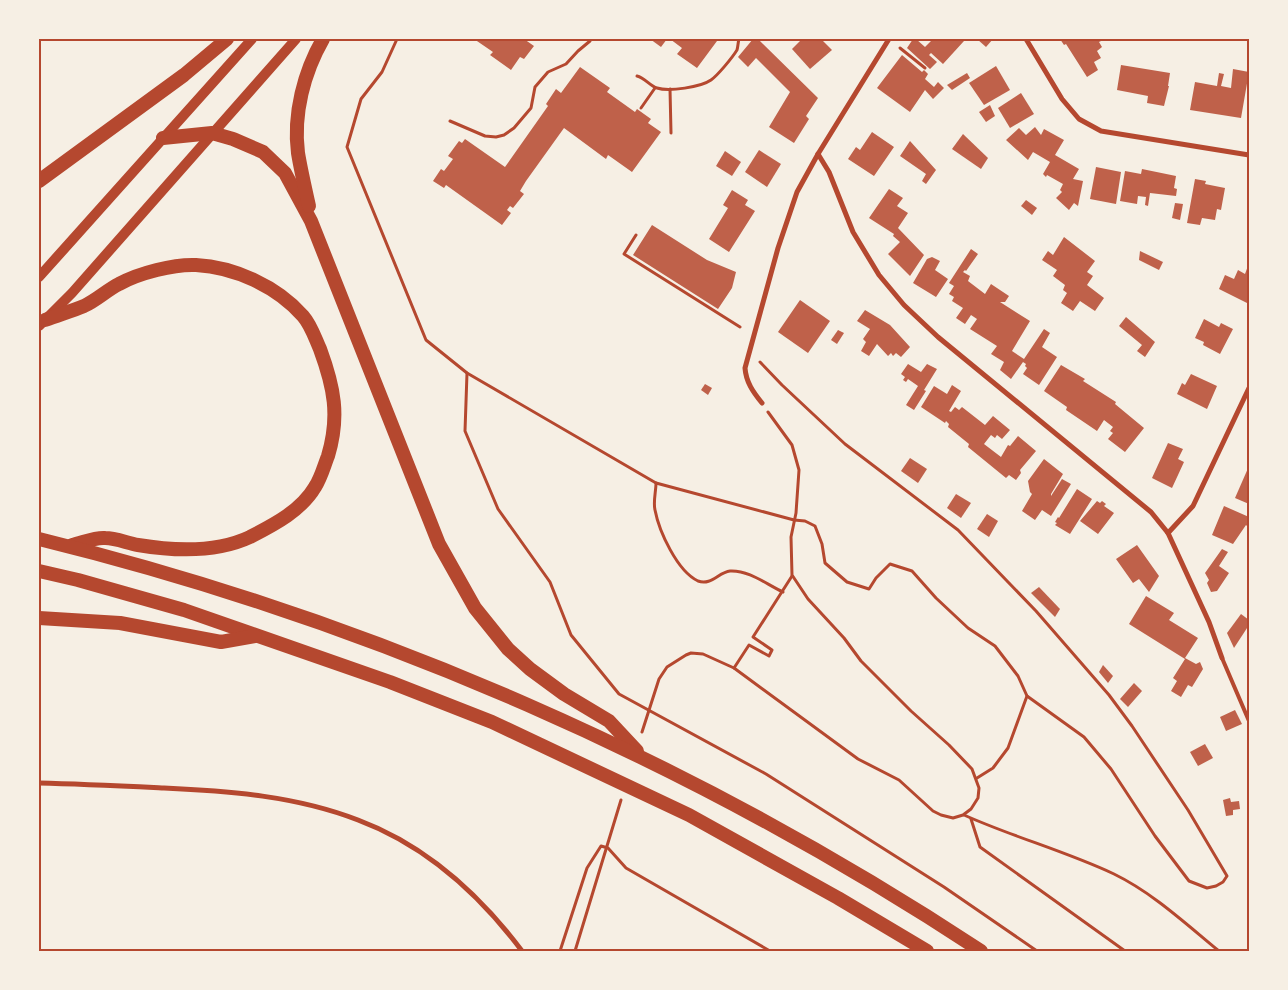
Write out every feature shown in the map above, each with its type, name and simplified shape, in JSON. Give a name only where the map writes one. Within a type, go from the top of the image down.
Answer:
[{"type":"highway","points":[[39,181],[184,75],[227,39]]},
{"type":"highway","points":[[312,221],[298,152],[298,124],[301,97],[308,70],[323,39]]},
{"type":"highway","points":[[163,138],[212,133],[250,145],[263,152],[285,173],[312,221],[435,536],[475,608],[508,649],[530,669],[564,694],[608,721],[645,758]]},
{"type":"highway","points":[[42,323],[85,305],[119,284],[135,277],[187,266],[216,267],[237,273],[265,286],[291,305],[303,317],[313,332],[333,389],[335,419],[333,437],[324,467],[315,488],[289,514],[248,538],[225,545],[176,550],[104,538],[70,546]]},
{"type":"highway","points":[[39,538],[201,582],[408,655],[522,702],[645,758],[846,866],[982,951]]},
{"type":"highway","points":[[39,571],[78,580],[175,608],[257,635],[390,682],[492,722],[689,815],[838,898],[927,951]]},
{"type":"highway","points":[[39,618],[120,623],[221,642],[257,635]]},
{"type":"main road","points":[[39,277],[252,39]]},
{"type":"main road","points":[[42,323],[72,294],[296,39]]},
{"type":"street","points":[[762,403],[752,391],[746,374],[749,350],[778,248],[797,192],[818,154],[889,39]]},
{"type":"street","points":[[1026,39],[1062,99],[1079,119],[1102,131],[1249,155]]},
{"type":"street","points":[[818,154],[829,172],[853,232],[879,275],[904,305],[938,337],[1151,512],[1168,533],[1209,622],[1222,658]]},
{"type":"street","points":[[1168,533],[1193,506],[1249,388]]},
{"type":"street","points":[[39,783],[230,791],[294,801],[359,820],[408,844],[468,889],[493,914],[522,951]]},
{"type":"lane","points":[[1222,658],[1249,721]]},
{"type":"path","points":[[398,39],[382,72],[361,99],[347,147],[426,340],[467,373],[656,483],[794,520],[805,521],[815,526],[822,544],[824,563],[847,582],[869,589],[876,578],[890,564],[912,571],[936,598],[968,628],[996,646],[1018,676],[1027,696],[1084,737],[1111,769],[1155,836],[1190,881],[1207,888],[1223,882],[1227,876],[1188,810],[1132,726],[1109,695],[1036,611],[958,530],[845,444],[782,385],[749,350]]},
{"type":"path","points":[[637,76],[642,77],[656,88],[670,89],[689,87],[711,80],[736,50],[739,39]]},
{"type":"path","points":[[450,121],[485,136],[496,137],[504,135],[514,128],[531,108],[535,87],[548,72],[566,64],[590,41]]},
{"type":"path","points":[[900,48],[925,68]]},
{"type":"path","points":[[641,108],[656,88]]},
{"type":"path","points":[[670,89],[670,133]]},
{"type":"path","points":[[636,235],[624,254],[740,327]]},
{"type":"path","points":[[467,373],[465,432],[498,509],[550,582],[571,635],[619,694],[766,774],[944,887],[1037,951]]},
{"type":"path","points":[[734,668],[749,645],[768,656],[772,650],[753,637],[792,575],[790,537],[794,520],[799,470],[795,452],[783,431],[762,403]]},
{"type":"path","points":[[656,483],[654,509],[671,553],[685,571],[699,582],[712,581],[728,571],[746,572],[783,592]]},
{"type":"path","points":[[652,697],[659,679],[668,667],[690,653],[703,654],[734,668],[858,759],[899,780],[941,816],[953,818],[971,809],[978,798],[979,788],[977,778],[972,770],[963,759],[911,712],[861,661],[844,638],[808,598],[792,575]]},
{"type":"path","points":[[977,778],[993,768],[1008,748],[1027,696]]},
{"type":"path","points":[[963,814],[1039,843],[1122,879],[1152,897],[1219,951]]},
{"type":"path","points":[[971,818],[980,846],[1125,951]]},
{"type":"path","points":[[560,951],[587,868],[601,846],[608,848],[626,868],[770,951]]},
{"type":"path","points":[[575,951],[608,848]]},
{"type":"building","points":[[474,39],[524,39],[534,46],[524,59],[520,57],[511,70],[490,55],[493,52]]},
{"type":"building","points":[[650,39],[667,39],[661,47]]},
{"type":"building","points":[[670,39],[714,39],[717,41],[697,68],[677,54],[682,48]]},
{"type":"building","points":[[753,39],[758,39],[818,98],[806,116],[809,119],[794,143],[769,127],[790,92],[756,58],[748,67],[738,57]]},
{"type":"building","points":[[802,39],[821,39],[832,50],[810,69],[792,49]]},
{"type":"building","points":[[913,39],[916,39],[925,47],[933,39],[961,39],[964,41],[943,64],[931,53],[929,55],[937,62],[930,69],[907,48]]},
{"type":"building","points":[[977,39],[993,39],[986,47]]},
{"type":"building","points":[[1060,39],[1100,39],[1101,41],[1099,42],[1102,47],[1097,51],[1101,58],[1094,62],[1098,70],[1087,77],[1066,44],[1064,45]]},
{"type":"building","points":[[902,55],[922,72],[924,70],[928,74],[925,79],[934,87],[938,82],[944,88],[933,99],[925,90],[910,112],[877,88]]},
{"type":"building","points":[[1121,65],[1170,73],[1164,106],[1147,103],[1148,96],[1117,90]]},
{"type":"building","points":[[996,66],[1010,90],[984,105],[969,83]]},
{"type":"building","points":[[580,67],[610,88],[607,92],[635,112],[637,109],[651,119],[648,123],[661,132],[632,172],[608,155],[606,159],[564,128],[526,181],[520,191],[524,194],[513,208],[510,206],[507,210],[511,213],[502,225],[446,185],[444,188],[433,181],[441,169],[444,171],[453,159],[448,156],[459,141],[462,143],[465,139],[505,167],[548,106],[546,104],[556,89],[561,93]]},
{"type":"building","points":[[1233,69],[1249,72],[1241,118],[1190,110],[1195,82],[1217,86],[1219,73],[1224,74],[1221,86],[1231,88]]},
{"type":"building","points":[[967,73],[970,78],[952,90],[947,85]]},
{"type":"building","points":[[1021,93],[1034,114],[1010,128],[998,108]]},
{"type":"building","points":[[990,105],[995,116],[986,122],[979,112]]},
{"type":"building","points":[[1035,127],[1041,135],[1044,129],[1064,140],[1055,155],[1079,169],[1073,179],[1083,181],[1078,206],[1074,203],[1069,210],[1056,198],[1062,192],[1060,190],[1063,184],[1043,174],[1050,162],[1033,152],[1028,160],[1006,140],[1019,128],[1026,135]]},
{"type":"building","points":[[872,132],[894,147],[874,176],[848,159],[856,147],[860,150]]},
{"type":"building","points":[[963,134],[988,158],[981,169],[952,149]]},
{"type":"building","points":[[910,141],[936,170],[926,184],[922,181],[926,174],[900,156]]},
{"type":"building","points":[[759,150],[781,164],[767,187],[745,172]]},
{"type":"building","points":[[725,151],[741,162],[732,176],[716,166]]},
{"type":"building","points":[[1096,167],[1121,172],[1116,204],[1090,199]]},
{"type":"building","points":[[1142,169],[1176,176],[1174,188],[1177,189],[1176,196],[1150,193],[1148,206],[1145,205],[1146,197],[1138,196],[1137,204],[1120,201],[1125,171],[1141,174]]},
{"type":"building","points":[[1195,179],[1206,181],[1205,184],[1225,188],[1221,210],[1217,209],[1215,220],[1202,218],[1200,225],[1187,223]]},
{"type":"building","points":[[889,189],[903,198],[897,206],[908,213],[898,228],[924,255],[910,276],[888,254],[900,242],[893,236],[894,234],[869,218]]},
{"type":"building","points":[[732,190],[748,200],[745,205],[755,211],[729,252],[709,239],[728,208],[723,205]]},
{"type":"building","points":[[1026,200],[1037,208],[1032,215],[1021,206]]},
{"type":"building","points":[[1175,203],[1183,204],[1180,220],[1172,218]]},
{"type":"building","points":[[652,225],[707,260],[736,272],[732,288],[718,309],[633,255]]},
{"type":"building","points":[[1064,237],[1095,261],[1087,272],[1093,276],[1087,285],[1104,298],[1095,311],[1080,301],[1073,311],[1061,303],[1067,293],[1063,290],[1065,285],[1053,276],[1057,270],[1042,260],[1048,251],[1053,255]]},
{"type":"building","points":[[971,249],[978,254],[966,271],[963,272],[970,276],[968,281],[985,294],[991,284],[1009,296],[1005,302],[1000,302],[1030,321],[1012,351],[1024,359],[1044,329],[1050,333],[1042,347],[1057,357],[1039,385],[1023,374],[1027,368],[1023,362],[1011,379],[1000,370],[1004,362],[991,354],[997,346],[970,329],[977,319],[971,315],[965,324],[956,318],[963,308],[952,301],[954,297],[949,294],[954,286],[949,283]]},
{"type":"building","points":[[1140,251],[1163,262],[1159,270],[1139,260]]},
{"type":"building","points":[[932,257],[940,261],[935,270],[948,279],[936,297],[913,283],[927,259]]},
{"type":"building","points":[[1249,263],[1249,304],[1219,289],[1225,275],[1234,279],[1238,270],[1245,274]]},
{"type":"building","points":[[800,300],[830,321],[808,353],[778,332]]},
{"type":"building","points":[[865,310],[890,325],[910,347],[901,357],[896,353],[893,356],[891,353],[888,356],[877,344],[869,356],[861,351],[866,342],[863,339],[870,329],[857,321]]},
{"type":"building","points":[[1126,317],[1155,342],[1145,357],[1137,351],[1142,345],[1119,326]]},
{"type":"building","points":[[1204,319],[1219,327],[1221,323],[1233,329],[1220,354],[1203,345],[1204,342],[1195,338]]},
{"type":"building","points":[[838,330],[844,333],[837,344],[831,340]]},
{"type":"building","points":[[908,364],[921,372],[927,364],[937,369],[914,410],[906,405],[918,386],[908,379],[906,382],[903,380],[905,377],[901,374]]},
{"type":"building","points":[[1061,365],[1085,379],[1083,381],[1116,402],[1115,404],[1144,428],[1125,452],[1108,439],[1113,433],[1110,431],[1113,427],[1104,420],[1097,431],[1066,410],[1067,407],[1044,391]]},
{"type":"building","points":[[1191,374],[1217,386],[1207,409],[1177,394],[1182,383],[1185,385]]},
{"type":"building","points":[[705,384],[712,388],[708,395],[701,390]]},
{"type":"building","points":[[952,385],[961,391],[949,411],[951,412],[955,407],[959,410],[962,407],[985,425],[993,416],[1010,430],[1002,439],[997,435],[995,438],[991,435],[984,444],[1001,457],[1008,445],[1010,446],[1018,436],[1036,451],[1020,470],[1021,473],[1016,480],[1009,475],[1006,478],[968,447],[969,444],[948,427],[949,424],[946,421],[945,423],[921,407],[934,386],[947,394]]},
{"type":"building","points":[[1168,443],[1183,449],[1178,459],[1184,462],[1172,488],[1152,478]]},
{"type":"building","points":[[910,458],[927,469],[918,483],[901,471]]},
{"type":"building","points":[[1044,459],[1063,474],[1051,496],[1062,479],[1071,484],[1051,516],[1042,510],[1035,520],[1022,511],[1032,494],[1028,481]]},
{"type":"building","points":[[1249,466],[1249,504],[1235,498]]},
{"type":"building","points":[[1077,489],[1092,499],[1070,534],[1055,525],[1057,523],[1055,522]]},
{"type":"building","points":[[956,494],[971,503],[961,518],[947,508]]},
{"type":"building","points":[[1097,501],[1100,503],[1102,501],[1106,504],[1104,506],[1114,513],[1098,534],[1080,521]]},
{"type":"building","points":[[1224,506],[1249,517],[1249,528],[1246,525],[1233,544],[1212,535]]},
{"type":"building","points":[[987,514],[998,521],[989,537],[977,529]]},
{"type":"building","points":[[1137,545],[1159,576],[1149,592],[1139,579],[1133,583],[1116,559]]},
{"type":"building","points":[[1222,549],[1228,552],[1219,566],[1229,573],[1217,591],[1211,592],[1207,583],[1209,580],[1205,573]]},
{"type":"building","points":[[1039,587],[1060,609],[1055,617],[1031,593]]},
{"type":"building","points":[[1146,596],[1174,613],[1169,620],[1198,638],[1185,658],[1196,664],[1200,662],[1203,669],[1192,687],[1188,685],[1181,697],[1171,691],[1177,681],[1173,678],[1185,659],[1129,624]]},
{"type":"building","points":[[1241,614],[1249,620],[1249,625],[1234,648],[1227,633]]},
{"type":"building","points":[[1103,665],[1113,676],[1108,683],[1099,672]]},
{"type":"building","points":[[1134,683],[1142,691],[1128,707],[1120,699]]},
{"type":"building","points":[[1235,710],[1242,724],[1226,731],[1220,717]]},
{"type":"building","points":[[1205,744],[1213,758],[1198,766],[1190,752]]},
{"type":"building","points":[[1230,798],[1231,802],[1239,801],[1240,809],[1233,810],[1233,815],[1226,816],[1223,800]]}]
